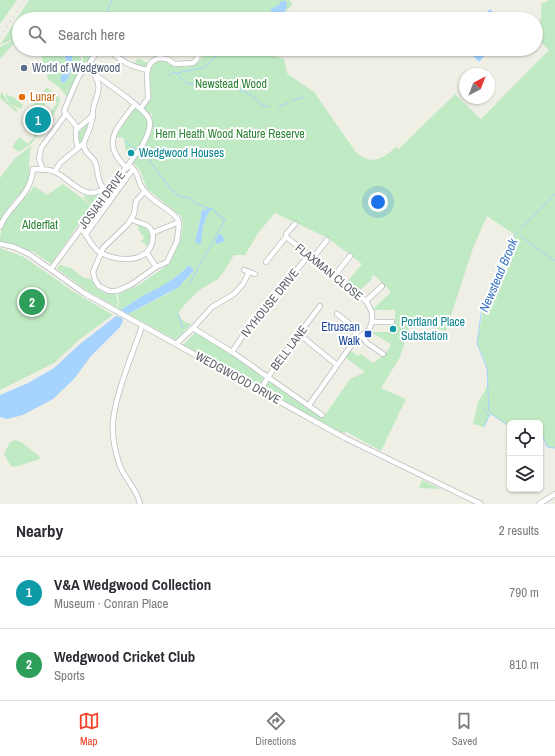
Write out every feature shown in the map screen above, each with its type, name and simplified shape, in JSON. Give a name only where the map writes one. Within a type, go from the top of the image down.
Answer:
[{"type":"street","points":[[78,148],[74,123],[64,111],[80,75],[95,56]]},
{"type":"street","points":[[116,56],[122,61],[138,68],[148,70]]},
{"type":"street","points":[[82,72],[88,70],[141,108],[148,96],[148,70],[151,63],[159,58],[167,59],[175,64],[193,63],[198,56]]},
{"type":"street","points":[[55,172],[60,163],[84,143],[91,126],[94,106],[99,89],[98,83],[90,69],[91,61]]},
{"type":"street","points":[[135,104],[117,128],[112,138],[112,146],[119,161],[133,169],[139,178],[144,191],[163,208],[175,215],[178,222],[177,241],[169,260],[165,263],[156,267],[132,284],[116,291],[105,290],[96,283],[93,275],[96,264],[104,246],[122,230],[131,219],[134,214],[136,201],[144,191]]},
{"type":"street","name":"JOSIAH DRIVE","points":[[51,269],[142,146],[148,133],[150,121],[148,116],[141,108]]},
{"type":"street","points":[[43,170],[39,159],[42,147],[66,114]]},
{"type":"street","points":[[76,130],[93,117]]},
{"type":"street","points":[[84,143],[85,150],[95,160],[100,185],[109,192]]},
{"type":"street","points":[[86,234],[133,169]]},
{"type":"street","points":[[0,227],[26,192],[33,170],[55,172],[86,192],[93,194],[104,188]]},
{"type":"street","points":[[81,228],[94,246],[101,252],[117,258],[133,258],[147,253],[153,239],[152,233],[148,226],[137,223],[131,219]]},
{"type":"street","points":[[152,233],[178,222]]},
{"type":"street","points":[[266,262],[286,238],[286,234],[295,224]]},
{"type":"street","name":"FLAXMAN CLOSE","points":[[286,238],[311,256],[366,301],[371,310],[372,322]]},
{"type":"street","name":"IVYHOUSE DRIVE","points":[[232,352],[246,331],[326,240]]},
{"type":"street","name":"WEDGWOOD DRIVE","points":[[0,244],[28,254],[84,293],[344,438],[481,504]]},
{"type":"street","points":[[147,253],[156,267]]},
{"type":"street","points":[[335,275],[350,256]]},
{"type":"street","points":[[176,344],[212,307],[239,289],[245,280],[247,271],[255,274]]},
{"type":"street","points":[[366,301],[382,286]]},
{"type":"street","name":"BELL LANE","points":[[260,390],[320,306]]},
{"type":"street","points":[[337,314],[351,325],[360,337],[382,354]]},
{"type":"street","points":[[309,405],[337,365],[360,337],[369,330],[372,322],[392,322]]},
{"type":"street","points":[[140,504],[139,499],[125,477],[119,464],[114,444],[113,416],[117,398],[142,326]]},
{"type":"street","points":[[193,328],[232,352],[309,405],[318,414]]},
{"type":"street","points":[[299,334],[337,365]]},
{"type":"street","points":[[539,504],[555,494]]},
{"type":"green space","points":[[0,0],[17,0],[0,24]]},
{"type":"green space","points":[[29,0],[290,0],[292,5],[285,12],[282,12],[287,9],[280,4],[272,9],[275,12],[21,12]]},
{"type":"green space","points":[[549,0],[555,0],[555,448],[547,447],[543,437],[543,420],[507,420],[507,425],[490,414],[484,427],[473,424],[478,402],[486,389],[488,381],[486,364],[477,343],[484,306],[515,235],[487,216],[473,248],[446,331],[411,322],[400,357],[381,388],[406,399],[381,451],[345,431],[345,434],[327,426],[264,389],[269,381],[323,418],[350,379],[365,372],[345,357],[350,350],[358,356],[361,354],[373,363],[384,355],[390,347],[391,344],[370,332],[371,330],[374,332],[395,332],[395,310],[374,310],[374,308],[390,293],[390,291],[374,275],[371,277],[372,279],[358,292],[347,282],[362,264],[328,238],[275,213],[258,233],[245,255],[234,255],[218,279],[201,289],[185,304],[179,312],[180,317],[191,324],[176,340],[128,314],[167,294],[184,282],[194,270],[189,265],[165,285],[139,298],[121,310],[117,308],[119,304],[118,294],[139,285],[170,263],[181,238],[183,222],[181,216],[147,189],[140,170],[133,163],[152,131],[152,113],[149,114],[144,109],[151,95],[150,69],[157,60],[162,60],[175,66],[188,67],[201,60],[203,56],[276,56],[284,59],[287,73],[314,92],[355,151],[366,159],[376,160],[386,155],[396,147],[399,149],[455,94],[459,98],[459,104],[465,104],[481,119],[549,50],[543,44],[543,12],[541,12],[541,4]],"holes":[[[201,212],[207,216],[203,226],[201,244],[195,243]]]},
{"type":"green space","points":[[12,26],[12,40],[0,45]]},
{"type":"green space","points":[[12,41],[12,46],[0,59],[0,47]]},
{"type":"green space","points":[[41,56],[64,56],[66,64],[62,74],[65,82],[70,75],[72,66],[72,56],[81,56],[81,70],[68,98],[59,87],[48,79]]},
{"type":"green space","points":[[83,56],[92,56],[88,62],[86,61],[83,68]]},
{"type":"green space","points":[[138,58],[148,63],[146,67],[134,64]]},
{"type":"green space","points":[[47,87],[60,98],[60,102],[36,138],[33,136],[57,103],[50,98],[35,117],[26,122],[22,119]]},
{"type":"green space","points":[[1,92],[9,104],[18,110],[16,112],[0,98]]},
{"type":"green space","points":[[5,93],[11,97],[12,96],[23,105],[21,109],[9,104]]},
{"type":"green space","points":[[135,108],[141,112],[145,118],[147,129],[144,139],[134,153],[131,151],[129,153],[126,152],[124,139],[122,137],[114,138]]},
{"type":"green space","points":[[90,120],[85,136],[78,144],[77,134]]},
{"type":"green space","points":[[19,137],[28,144],[33,138],[35,139],[31,144],[19,152],[12,147]]},
{"type":"green space","points":[[31,146],[29,161],[30,176],[26,189],[13,201],[0,221],[0,178],[14,159]]},
{"type":"green space","name":"Alderflat","points":[[63,184],[92,206],[51,264],[34,252],[0,241],[1,232],[8,218],[34,186],[47,195]]},
{"type":"green space","points":[[102,192],[103,194],[92,206],[82,196],[92,196]]},
{"type":"green space","points":[[138,225],[146,228],[151,234],[150,246],[147,246],[141,241],[144,238],[138,229]]},
{"type":"green space","points":[[0,248],[24,257],[74,292],[113,315],[80,339],[54,363],[0,390]]},
{"type":"green space","points":[[60,265],[71,268],[84,278],[91,279],[95,286],[104,293],[116,294],[118,304],[116,307],[89,292],[57,269]]},
{"type":"green space","points":[[195,333],[232,354],[241,360],[247,367],[250,367],[264,378],[258,388],[183,345]]},
{"type":"green space","points":[[14,440],[21,442],[39,456],[40,459],[15,467],[11,466],[4,454],[10,442]]},
{"type":"green space","points":[[422,480],[441,489],[419,488]]},
{"type":"water","points":[[281,1],[286,1],[287,7],[284,12],[273,12],[270,10],[271,9],[280,4]]},
{"type":"water","points":[[65,56],[72,56],[72,66],[70,75],[63,83],[60,80],[65,68]]},
{"type":"water","points":[[473,56],[485,56],[479,62]]},
{"type":"water","points":[[211,208],[225,219],[224,220],[212,210],[209,211],[203,226],[201,244],[195,243],[201,212]]},
{"type":"water","points":[[219,234],[222,235],[224,240],[223,242],[217,244],[215,243]]},
{"type":"water","points":[[189,265],[194,270],[179,287],[128,314],[121,310],[139,298],[172,280]]},
{"type":"water","points":[[116,316],[122,318],[123,321],[120,327],[91,356],[74,379],[53,399],[23,415],[7,419],[0,417],[0,395],[28,383],[54,368],[80,344]]},
{"type":"waterway","points":[[106,12],[112,0]]},
{"type":"waterway","points":[[177,73],[205,67],[215,56]]},
{"type":"waterway","points":[[169,75],[175,72],[186,83],[205,87],[221,85],[229,86],[244,91],[254,97],[261,105],[270,107]]},
{"type":"waterway","points":[[291,101],[303,97]]},
{"type":"waterway","points":[[278,107],[288,103]]},
{"type":"waterway","points":[[126,141],[130,146],[136,149]]},
{"type":"waterway","points":[[144,153],[169,187],[179,196],[190,198],[196,204],[211,209]]},
{"type":"waterway","name":"Newstead Brook","points":[[521,228],[555,194]]},
{"type":"waterway","points":[[189,284],[225,220]]},
{"type":"waterway","name":"Newstead Brook","points":[[507,425],[489,412],[487,369],[477,343],[482,307],[488,300],[504,254],[512,238],[518,231]]},
{"type":"waterway","points":[[520,236],[555,261]]},
{"type":"waterway","points":[[178,315],[183,328]]},
{"type":"waterway","name":"Newstead Brook","points":[[484,409],[488,415]]},
{"type":"waterway","points":[[484,427],[490,414]]},
{"type":"waterway","name":"Newstead Brook","points":[[543,437],[547,447],[555,448]]},
{"type":"railway","points":[[17,12],[25,0]]},
{"type":"railway","points":[[0,37],[12,19]]},
{"type":"place","name":"World of Wedgwood","points":[[24,68]]},
{"type":"place","name":"Lunar","points":[[22,97]]},
{"type":"place","name":"V&A Wedgwood Collection","points":[[38,120]]},
{"type":"place","name":"Wedgwood Houses","points":[[131,153]]},
{"type":"place","name":"Wedgwood Cricket Club","points":[[32,302]]},
{"type":"place","name":"Portland Place Substation","points":[[393,329]]},
{"type":"place","name":"Etruscan Walk","points":[[368,334]]},
{"type":"park label","name":"Newstead Wood","points":[[231,84]]},
{"type":"park label","name":"Hem Heath Wood Nature Reserve","points":[[230,134]]}]
